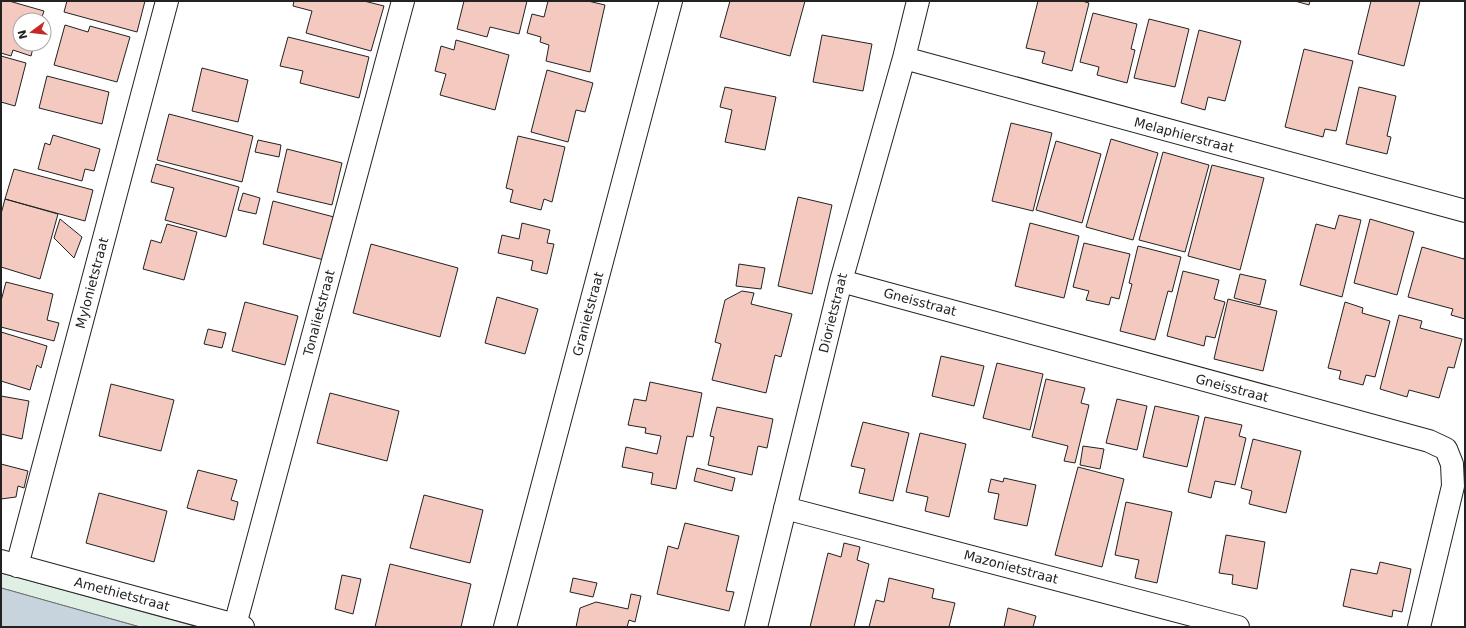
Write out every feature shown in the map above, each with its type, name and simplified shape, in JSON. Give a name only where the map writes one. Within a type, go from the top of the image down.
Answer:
[{"type":"street","name":"Mylonietstraat","points":[[9,564],[167,1]]},
{"type":"street","name":"Tonalietstraat","points":[[239,626],[403,1]]},
{"type":"street","name":"Granietstraat","points":[[505,627],[671,1]]},
{"type":"street","name":"Diorietstraat","points":[[756,627],[841,281],[904,58],[918,1]]},
{"type":"street","name":"Melaphierstraat","points":[[904,58],[1465,211]]},
{"type":"street","name":"Gneisstraat","points":[[841,281],[1429,441],[1446,449],[1452,464],[1453,486],[1419,627]]},
{"type":"street","name":"Mazonietstraat","points":[[785,508],[1238,627]]},
{"type":"street","name":"Amethietstraat","points":[[9,564],[239,626]]},
{"type":"green space","points":[[1,573],[198,627],[140,627],[1,588]]},
{"type":"shaded area","points":[[1,588],[12,591],[140,627],[1,627]]},
{"type":"building","points":[[1,1],[9,1],[44,11],[12,12],[12,52],[11,56],[1,53]]},
{"type":"building","points":[[67,1],[145,1],[137,32],[64,12]]},
{"type":"building","points":[[294,1],[364,1],[384,6],[371,51],[306,33],[312,11],[293,6]]},
{"type":"building","points":[[464,1],[527,1],[519,34],[490,27],[487,37],[457,29]]},
{"type":"building","points":[[548,1],[588,1],[605,5],[590,72],[546,61],[549,45],[540,42],[541,37],[527,33],[532,14],[544,17]]},
{"type":"building","points":[[730,1],[805,1],[790,56],[720,37]]},
{"type":"building","points":[[1038,1],[1082,1],[1089,3],[1072,71],[1042,63],[1045,52],[1026,48]]},
{"type":"building","points":[[1295,1],[1310,1],[1309,5]]},
{"type":"building","points":[[1371,1],[1420,1],[1404,66],[1358,54]]},
{"type":"building","points":[[1093,13],[1137,24],[1131,49],[1135,50],[1127,83],[1097,75],[1099,67],[1080,62]]},
{"type":"building","points":[[1149,19],[1189,29],[1175,87],[1134,78]]},
{"type":"building","points":[[65,25],[88,32],[90,26],[130,37],[117,82],[54,65]]},
{"type":"building","points":[[1199,30],[1241,41],[1225,101],[1208,97],[1205,110],[1181,103]]},
{"type":"building","points":[[822,35],[872,44],[863,91],[813,82]]},
{"type":"building","points":[[288,37],[369,57],[359,98],[300,83],[303,71],[280,66]]},
{"type":"building","points":[[456,40],[509,55],[495,110],[440,95],[446,74],[435,71],[441,46],[454,50]]},
{"type":"building","points":[[1304,49],[1353,61],[1336,131],[1325,129],[1323,137],[1285,127]]},
{"type":"building","points":[[19,52],[32,52],[31,56]]},
{"type":"building","points":[[1,56],[26,63],[15,106],[1,102]]},
{"type":"building","points":[[202,68],[248,80],[238,122],[192,111]]},
{"type":"building","points":[[547,70],[593,83],[585,112],[576,110],[568,142],[531,132]]},
{"type":"building","points":[[47,76],[109,92],[102,124],[39,108]]},
{"type":"building","points":[[725,87],[776,97],[765,150],[725,142],[732,110],[720,107]]},
{"type":"building","points":[[1359,87],[1396,96],[1387,136],[1391,137],[1387,154],[1346,144]]},
{"type":"building","points":[[169,114],[253,136],[242,182],[157,160]]},
{"type":"building","points":[[1011,123],[1052,133],[1033,211],[992,201]]},
{"type":"building","points":[[53,135],[100,149],[94,171],[85,169],[82,181],[38,169],[45,143],[50,145]]},
{"type":"building","points":[[518,136],[565,147],[552,202],[544,199],[541,210],[510,202],[513,190],[506,188]]},
{"type":"building","points":[[1111,139],[1158,153],[1133,240],[1086,227]]},
{"type":"building","points":[[258,140],[281,145],[279,157],[255,152]]},
{"type":"building","points":[[1056,141],[1101,154],[1082,223],[1036,210]]},
{"type":"building","points":[[287,149],[342,163],[332,205],[277,192]]},
{"type":"building","points":[[1163,152],[1209,165],[1185,252],[1139,240]]},
{"type":"building","points":[[156,164],[239,187],[226,237],[165,220],[174,188],[151,182]]},
{"type":"building","points":[[1212,165],[1264,178],[1240,270],[1188,256]]},
{"type":"building","points":[[14,169],[93,190],[85,221],[5,199]]},
{"type":"building","points":[[243,193],[260,198],[256,214],[238,210]]},
{"type":"building","points":[[798,197],[832,205],[812,294],[778,286]]},
{"type":"building","points":[[5,199],[58,214],[40,279],[1,267],[1,214]]},
{"type":"building","points":[[273,201],[334,217],[324,260],[263,244]]},
{"type":"building","points":[[1339,215],[1361,220],[1342,297],[1300,285],[1316,224],[1335,229]]},
{"type":"building","points":[[60,219],[82,237],[74,258],[54,238]]},
{"type":"building","points":[[1370,219],[1414,232],[1397,295],[1354,283]]},
{"type":"building","points":[[522,223],[550,230],[547,243],[554,244],[547,274],[531,270],[533,261],[498,253],[502,235],[519,239]]},
{"type":"building","points":[[1030,223],[1079,236],[1064,298],[1015,286]]},
{"type":"building","points":[[167,224],[197,232],[184,280],[143,269],[151,240],[161,243]]},
{"type":"building","points":[[1084,243],[1130,254],[1119,299],[1111,297],[1109,305],[1086,300],[1089,291],[1073,287]]},
{"type":"building","points":[[371,244],[458,268],[440,337],[353,313]]},
{"type":"building","points":[[1138,246],[1181,257],[1172,292],[1168,291],[1155,340],[1120,331],[1132,284],[1129,283]]},
{"type":"building","points":[[1422,247],[1464,259],[1465,255],[1465,319],[1451,315],[1453,309],[1408,297]]},
{"type":"building","points":[[739,264],[765,268],[761,289],[736,286]]},
{"type":"building","points":[[1183,271],[1219,280],[1214,299],[1225,302],[1215,338],[1206,336],[1204,346],[1167,336]]},
{"type":"building","points":[[1240,274],[1266,280],[1260,305],[1234,298]]},
{"type":"building","points":[[6,282],[53,294],[47,320],[59,323],[54,341],[1,327],[1,301]]},
{"type":"building","points":[[742,291],[754,293],[751,304],[792,314],[781,357],[775,355],[766,393],[712,380],[721,344],[715,342],[725,300]]},
{"type":"building","points":[[497,297],[538,309],[525,354],[485,343]]},
{"type":"building","points":[[1228,299],[1277,311],[1263,371],[1214,359]]},
{"type":"building","points":[[245,302],[298,316],[285,365],[232,351]]},
{"type":"building","points":[[1345,302],[1363,308],[1362,313],[1390,321],[1375,377],[1366,375],[1363,385],[1339,379],[1341,371],[1328,368]]},
{"type":"building","points":[[1399,315],[1422,321],[1420,328],[1462,339],[1454,368],[1448,367],[1439,398],[1409,390],[1407,397],[1380,389]]},
{"type":"building","points":[[208,329],[226,333],[222,348],[204,344]]},
{"type":"building","points":[[1,332],[47,346],[41,368],[37,365],[30,390],[1,381]]},
{"type":"building","points":[[941,356],[984,366],[974,406],[932,396]]},
{"type":"building","points":[[997,363],[1043,374],[1030,430],[983,418]]},
{"type":"building","points":[[1046,379],[1085,388],[1081,403],[1089,405],[1075,463],[1064,461],[1068,446],[1032,437]]},
{"type":"building","points":[[650,382],[702,393],[693,437],[687,436],[676,489],[651,484],[653,473],[622,467],[626,447],[657,454],[661,436],[645,433],[646,428],[628,425],[634,399],[646,401]]},
{"type":"building","points":[[111,384],[174,400],[161,451],[99,436]]},
{"type":"building","points":[[330,393],[399,411],[387,461],[317,443]]},
{"type":"building","points":[[1,396],[29,401],[22,439],[1,434]]},
{"type":"building","points":[[1117,399],[1147,406],[1137,450],[1106,443]]},
{"type":"building","points":[[1155,406],[1199,416],[1187,467],[1143,457]]},
{"type":"building","points":[[717,407],[773,419],[767,448],[758,446],[752,475],[708,465],[714,437],[710,436]]},
{"type":"building","points":[[1205,417],[1242,425],[1239,436],[1246,438],[1235,485],[1215,481],[1211,498],[1188,492]]},
{"type":"building","points":[[863,422],[909,433],[893,501],[859,493],[865,469],[851,466]]},
{"type":"building","points":[[920,433],[966,444],[949,517],[925,511],[928,497],[906,492]]},
{"type":"building","points":[[1253,439],[1301,451],[1286,513],[1249,504],[1252,491],[1241,488]]},
{"type":"building","points":[[1083,446],[1104,449],[1100,469],[1080,465]]},
{"type":"building","points":[[1,464],[28,471],[24,488],[18,486],[16,497],[1,499]]},
{"type":"building","points":[[1078,467],[1124,479],[1102,567],[1055,555]]},
{"type":"building","points":[[697,468],[735,478],[732,491],[694,481]]},
{"type":"building","points":[[198,470],[237,480],[231,500],[238,502],[234,520],[187,508]]},
{"type":"building","points":[[1004,478],[1036,485],[1027,526],[994,519],[999,494],[988,492],[991,479],[1003,482]]},
{"type":"building","points":[[99,493],[167,511],[154,562],[86,543]]},
{"type":"building","points":[[424,495],[483,510],[470,563],[410,548]]},
{"type":"building","points":[[1126,502],[1172,512],[1157,583],[1135,578],[1139,560],[1115,555]]},
{"type":"building","points":[[685,523],[739,536],[726,591],[734,592],[729,611],[657,594],[668,546],[678,549]]},
{"type":"building","points":[[1226,535],[1265,542],[1257,589],[1232,584],[1233,575],[1219,573]]},
{"type":"building","points":[[844,543],[860,547],[857,560],[869,564],[854,627],[810,627],[828,553],[841,557]]},
{"type":"building","points":[[1380,562],[1411,569],[1402,612],[1393,610],[1392,617],[1343,606],[1351,569],[1377,574]]},
{"type":"building","points":[[390,564],[471,584],[461,627],[375,627]]},
{"type":"building","points":[[342,575],[361,579],[353,614],[335,609]]},
{"type":"building","points":[[573,578],[597,583],[593,597],[570,592]]},
{"type":"building","points":[[889,578],[934,589],[932,598],[955,603],[949,627],[869,627],[876,600],[884,602]]},
{"type":"building","points":[[631,594],[641,596],[635,622],[629,620],[627,627],[576,627],[580,608],[596,602],[628,609]]},
{"type":"building","points":[[1008,608],[1036,616],[1033,627],[1004,627]]}]
